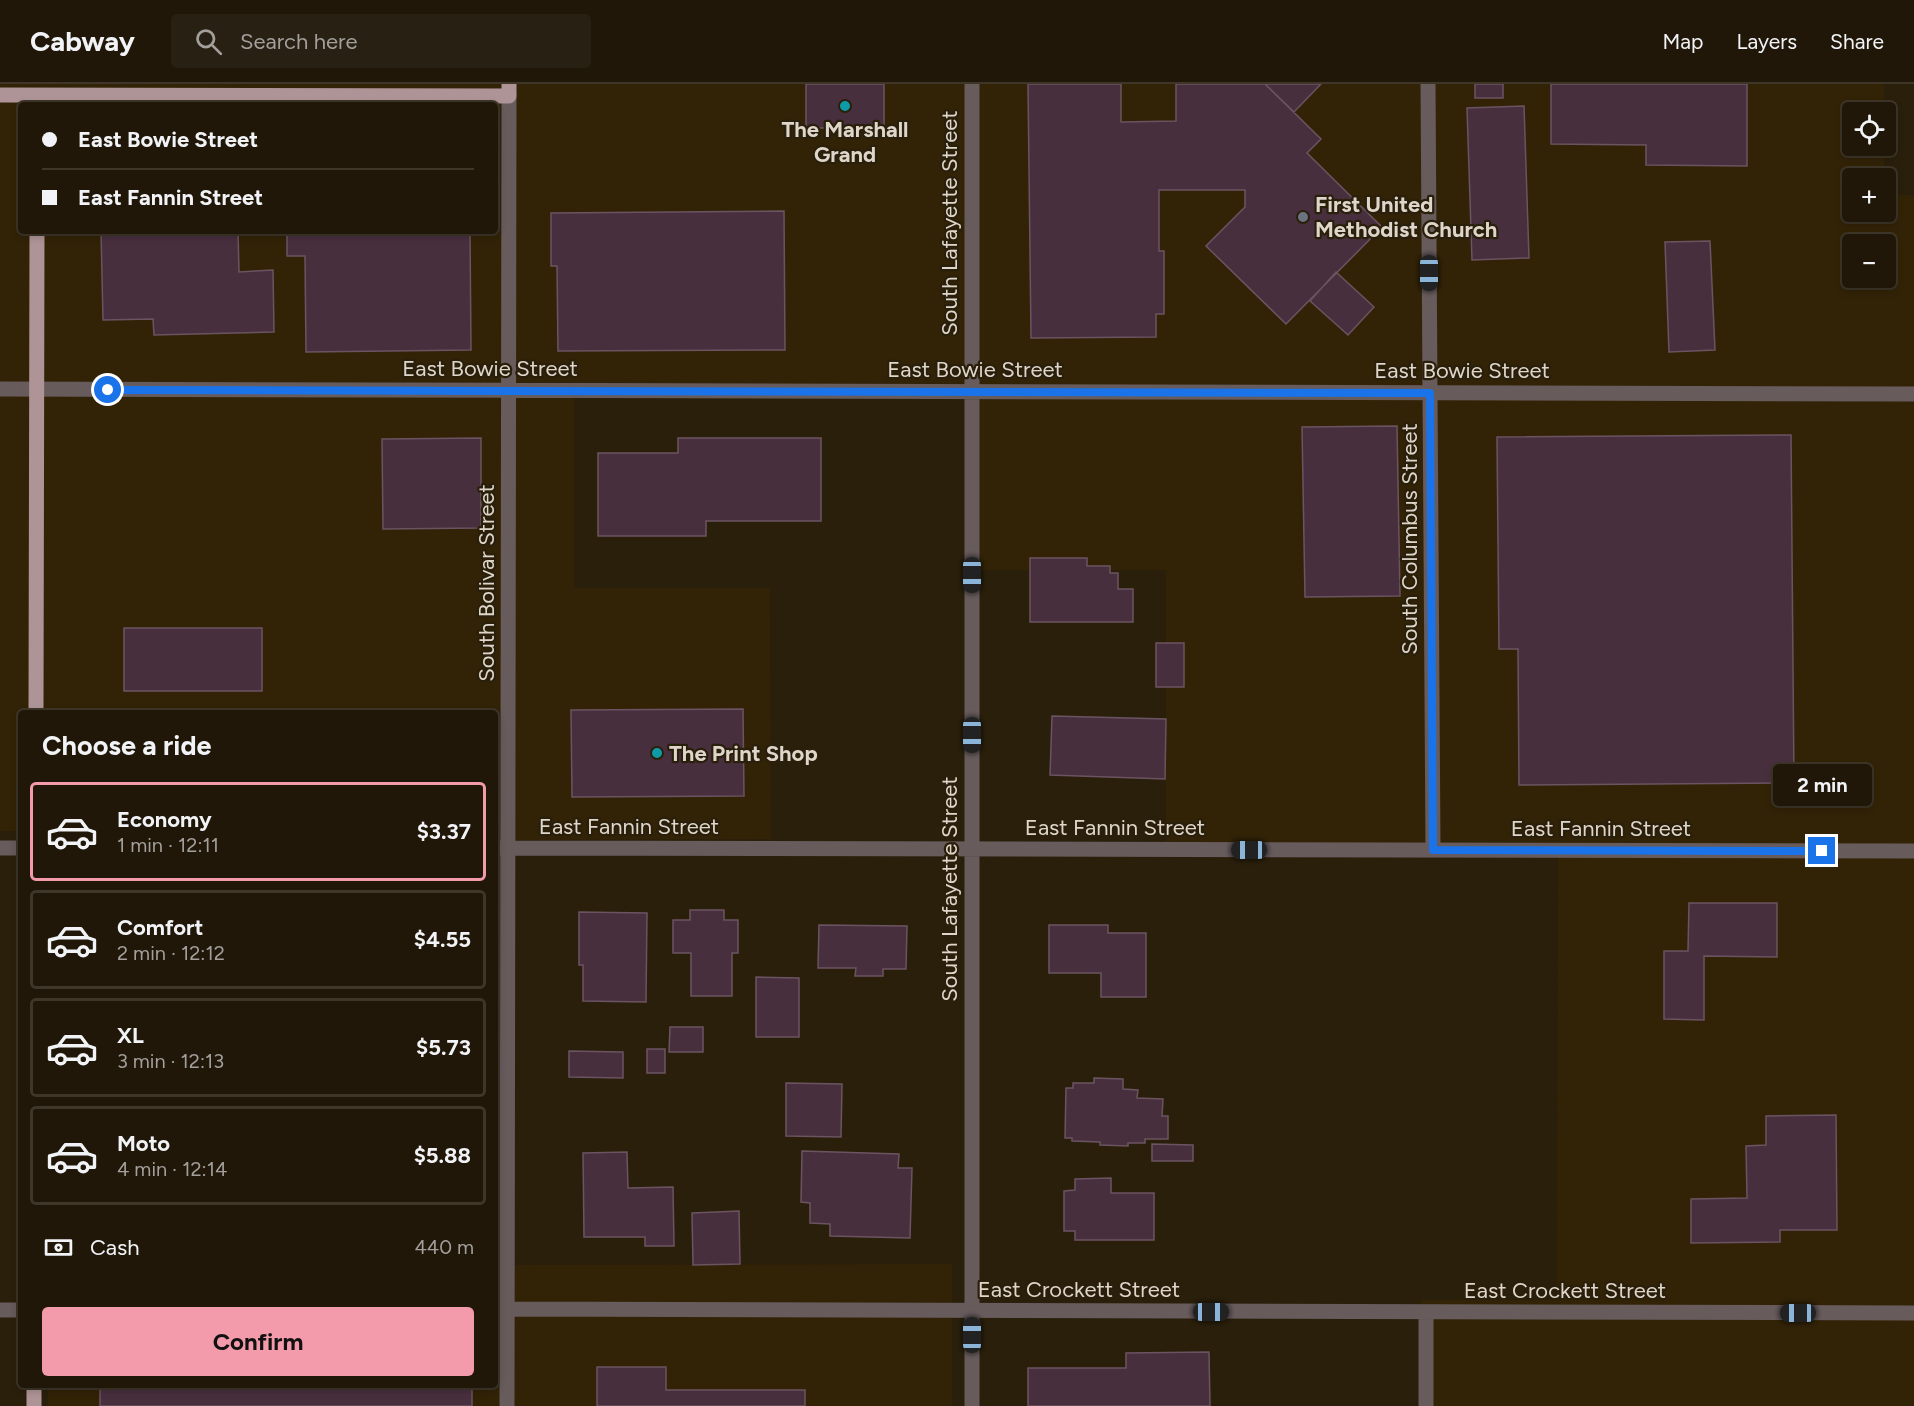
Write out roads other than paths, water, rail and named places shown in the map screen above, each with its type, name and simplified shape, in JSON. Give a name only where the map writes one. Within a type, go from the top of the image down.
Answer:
[{"type":"main road","points":[[0,95],[38,100],[509,90]]},
{"type":"main road","points":[[36,710],[37,234]]},
{"type":"main road","points":[[34,1388],[34,1406]]},
{"type":"street","name":"South Lafayette Street","points":[[972,84],[972,1406]]},
{"type":"street","name":"South Columbus Street","points":[[1428,84],[1433,850]]},
{"type":"street","name":"South Bolivar Street","points":[[507,1406],[501,1309],[502,848],[509,90]]},
{"type":"street","name":"East Bowie Street","points":[[0,389],[1914,394]]},
{"type":"street","points":[[0,848],[18,848]]},
{"type":"street","name":"East Fannin Street","points":[[502,848],[1914,851]]},
{"type":"street","name":"East Crockett Street","points":[[501,1309],[1914,1313]]},
{"type":"street","points":[[0,1310],[18,1310]]},
{"type":"street","points":[[1426,1312],[1426,1406]]},
{"type":"place","name":"The Marshall Grand","points":[[845,106]]},
{"type":"place","name":"First United Methodist Church","points":[[1303,217]]},
{"type":"place","name":"The Print Shop","points":[[657,753]]}]
